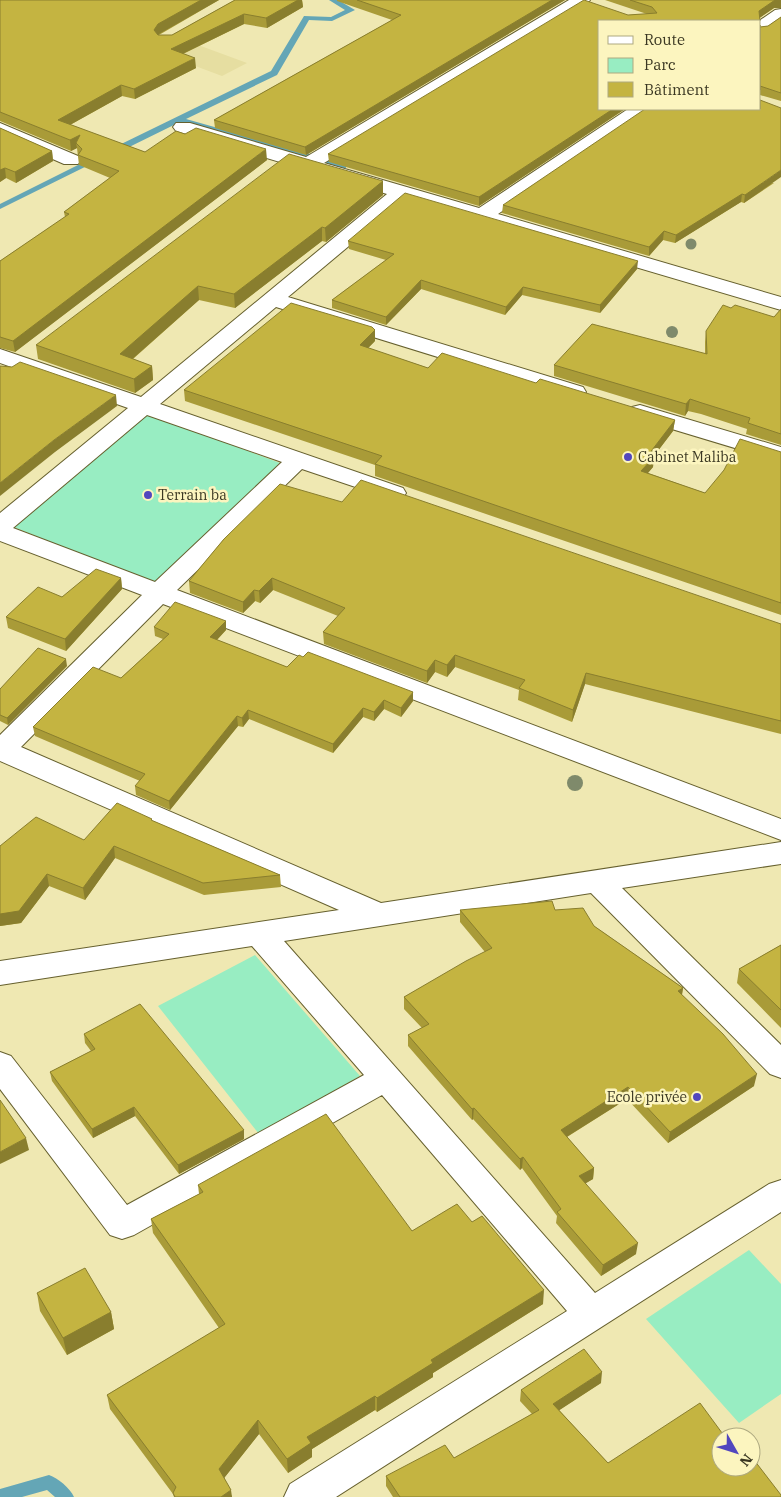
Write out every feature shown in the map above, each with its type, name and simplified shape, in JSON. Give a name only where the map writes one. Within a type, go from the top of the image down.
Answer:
[{"type":"street","points":[[308,164],[581,0],[600,6]]},
{"type":"street","points":[[761,28],[781,14]]},
{"type":"street","points":[[482,215],[639,110]]},
{"type":"street","points":[[182,127],[277,164],[308,164],[781,304]]},
{"type":"street","points":[[0,129],[71,160]]},
{"type":"street","points":[[0,526],[401,192]]},
{"type":"street","points":[[273,299],[593,397]]},
{"type":"street","points":[[13,361],[419,502]]},
{"type":"street","points":[[621,406],[781,455]]},
{"type":"street","points":[[298,460],[159,593],[0,750],[379,915]]},
{"type":"street","points":[[0,532],[781,830]]},
{"type":"street","points":[[0,973],[781,853]]},
{"type":"street","points":[[597,881],[781,1065]]},
{"type":"street","points":[[258,933],[592,1314]]},
{"type":"street","points":[[0,1065],[122,1226],[385,1078]]},
{"type":"street","points":[[303,1497],[781,1194]]},
{"type":"shaded area","points":[[190,42],[247,63],[222,76],[166,55]]},
{"type":"green space","name":"Terrain ba","points":[[143,411],[280,463],[156,584],[11,526]]},
{"type":"green space","points":[[255,955],[360,1076],[259,1134],[158,1006]]},
{"type":"green space","points":[[749,1250],[781,1284],[781,1394],[739,1423],[646,1319]]},
{"type":"building","points":[[0,0],[201,0],[158,24],[154,30],[158,35],[172,35],[235,0],[298,0],[266,18],[244,14],[171,49],[195,58],[134,89],[121,85],[58,120],[145,152],[176,131],[185,134],[196,128],[266,149],[13,341],[0,337],[0,261],[69,214],[64,212],[119,171],[78,155],[82,149],[76,143],[80,135],[70,140],[0,112]]},
{"type":"building","points":[[357,0],[552,0],[305,147],[214,120],[401,15]]},
{"type":"building","points":[[584,0],[628,15],[657,13],[652,7],[630,0],[775,0],[759,11],[760,20],[598,20],[598,110],[611,110],[479,197],[328,154]]},
{"type":"building","points":[[781,17],[781,93],[761,86],[761,27],[768,26]]},
{"type":"building","points":[[761,100],[781,108],[781,170],[745,195],[742,194],[676,235],[664,231],[649,247],[503,205],[644,110],[761,110]]},
{"type":"building","points":[[0,128],[52,151],[15,172],[5,168],[0,170]]},
{"type":"building","points":[[289,154],[383,181],[325,228],[322,227],[234,294],[198,286],[120,354],[152,366],[134,379],[36,345]]},
{"type":"building","points":[[405,193],[638,261],[600,305],[523,287],[506,307],[421,280],[386,317],[332,300],[394,254],[348,241]]},
{"type":"building","points":[[291,303],[372,327],[375,330],[360,345],[428,368],[442,353],[536,383],[540,379],[675,420],[649,454],[655,456],[641,471],[705,493],[724,470],[740,439],[781,452],[781,603],[375,464],[382,456],[184,390]]},
{"type":"building","points":[[723,305],[731,308],[735,305],[774,317],[781,309],[781,434],[748,423],[750,418],[690,399],[686,404],[554,365],[592,324],[707,354],[706,331]]},
{"type":"building","points":[[20,362],[116,395],[54,440],[0,483],[0,366],[12,367]]},
{"type":"building","points":[[361,480],[781,624],[781,721],[586,673],[573,710],[519,688],[525,680],[455,655],[447,665],[435,660],[427,671],[323,632],[345,608],[272,578],[259,591],[254,590],[243,602],[189,581],[224,539],[280,484],[342,502]]},
{"type":"building","points":[[96,569],[121,578],[65,639],[6,617],[38,587],[62,597]]},
{"type":"building","points":[[175,602],[226,621],[210,637],[287,667],[299,655],[303,657],[308,652],[413,692],[401,708],[384,700],[374,712],[363,708],[333,744],[248,710],[242,718],[237,716],[169,801],[135,786],[145,774],[33,727],[93,667],[121,678],[169,634],[154,627]]},
{"type":"building","points":[[38,648],[66,659],[7,718],[0,715],[0,689]]},
{"type":"building","points":[[117,803],[151,820],[280,875],[203,883],[114,846],[83,888],[47,874],[19,911],[0,914],[0,846],[36,817],[84,840]]},
{"type":"building","points":[[552,901],[555,910],[583,908],[594,926],[683,988],[678,991],[723,1034],[757,1074],[670,1132],[628,1087],[561,1130],[594,1168],[579,1176],[638,1243],[603,1265],[557,1212],[561,1209],[523,1157],[520,1159],[474,1108],[472,1109],[408,1035],[429,1024],[404,997],[492,948],[460,910]]},
{"type":"building","points":[[781,945],[781,1010],[739,969]]},
{"type":"building","points":[[140,1004],[244,1130],[178,1165],[134,1107],[92,1129],[50,1072],[95,1049],[84,1034]]},
{"type":"building","points":[[0,1100],[26,1138],[0,1152]]},
{"type":"building","points":[[326,1114],[412,1231],[457,1204],[472,1222],[482,1216],[544,1290],[431,1360],[433,1363],[377,1398],[375,1396],[307,1437],[311,1443],[287,1459],[258,1420],[219,1469],[231,1490],[221,1497],[175,1497],[173,1493],[176,1487],[107,1395],[225,1324],[151,1219],[203,1192],[198,1185]]},
{"type":"building","points":[[85,1268],[111,1312],[63,1338],[37,1293]]},
{"type":"building","points":[[584,1349],[602,1372],[553,1404],[608,1463],[700,1403],[718,1427],[711,1427],[711,1477],[761,1477],[761,1469],[781,1497],[400,1497],[386,1476],[445,1445],[454,1458],[539,1410],[521,1390]]},
{"type":"waterway","points":[[179,119],[274,73],[307,18],[332,19],[351,10],[333,0]]},
{"type":"waterway","points":[[114,151],[179,119]]},
{"type":"waterway","points":[[179,119],[343,166]]},
{"type":"waterway","points":[[0,207],[95,160]]},
{"type":"waterway","points":[[0,1496],[49,1482],[66,1497]]},
{"type":"place","name":"Cabinet Maliba","points":[[628,457]]},
{"type":"place","name":"Terrain ba","points":[[148,495]]},
{"type":"place","name":"Ecole privée","points":[[697,1097]]}]
